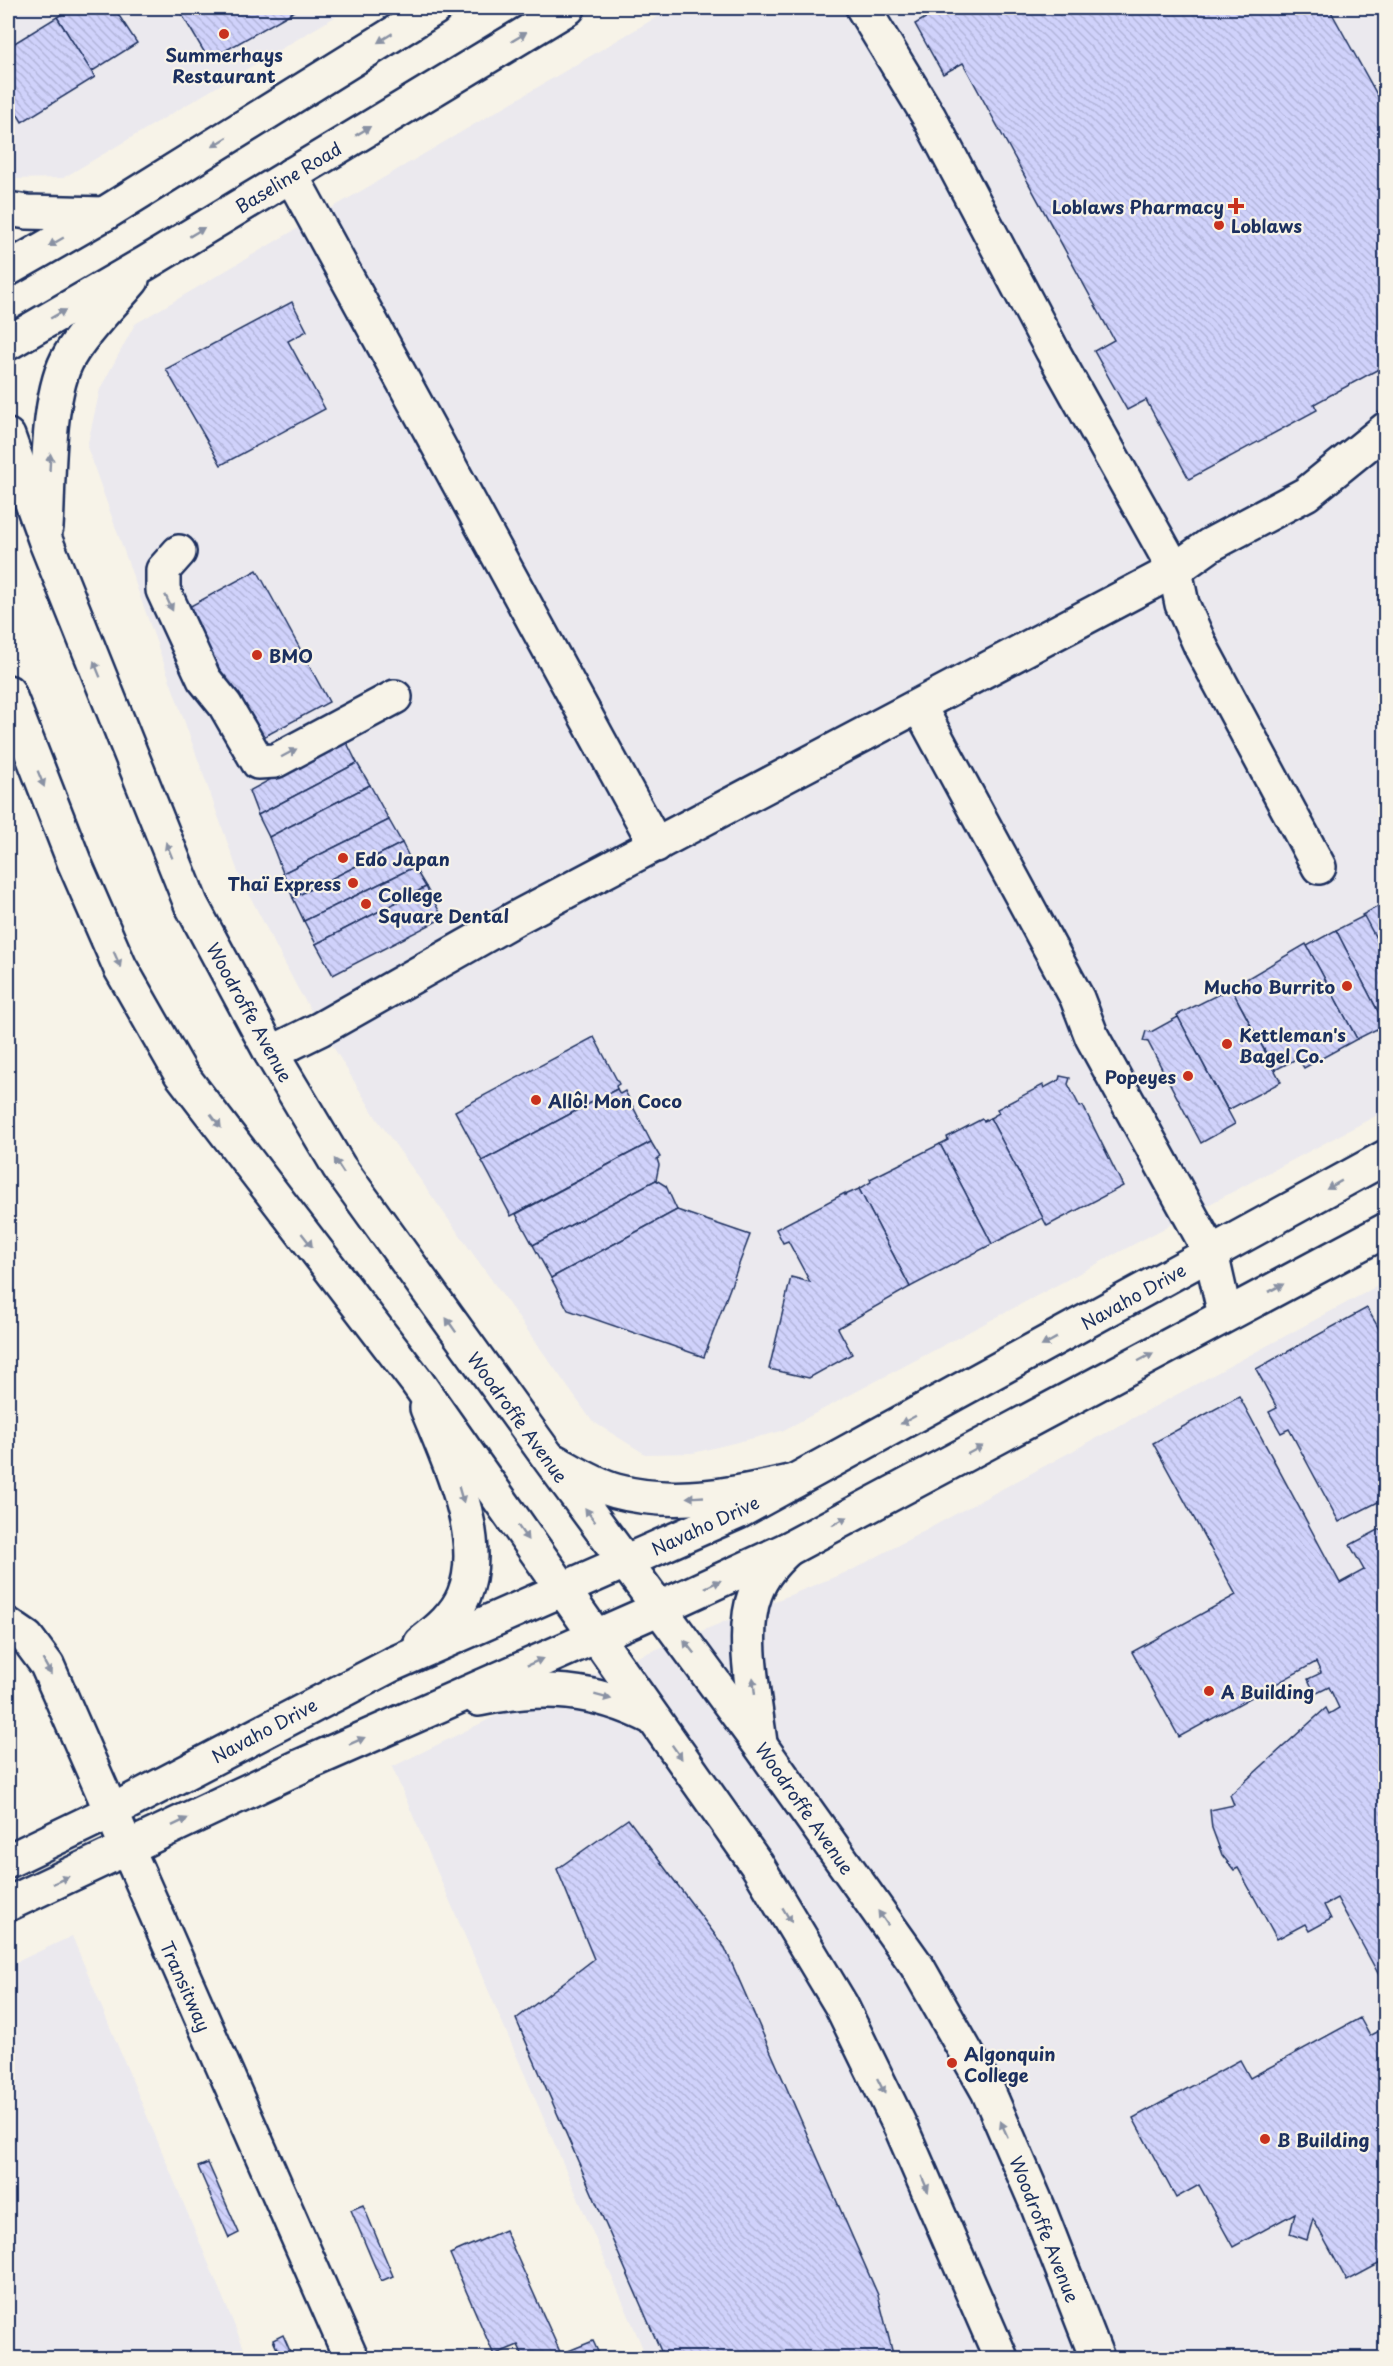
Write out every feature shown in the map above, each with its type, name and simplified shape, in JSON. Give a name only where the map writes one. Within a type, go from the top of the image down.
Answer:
[{"type":"main road","points":[[8,269],[104,214],[435,8]]},
{"type":"main road","name":"Baseline Road","points":[[8,343],[147,263],[568,8]]},
{"type":"main road","points":[[863,8],[929,117],[1052,350],[1175,570],[1182,604],[1202,649],[1318,867]]},
{"type":"main road","points":[[291,175],[656,845]]},
{"type":"main road","points":[[8,209],[104,214]]},
{"type":"main road","points":[[46,542],[52,424],[57,391],[69,356],[147,263]]},
{"type":"main road","points":[[271,1053],[320,1029],[516,918],[1175,570],[1210,545],[1306,494],[1386,429]]},
{"type":"main road","name":"Woodroffe Avenue","points":[[8,436],[46,542],[191,904],[271,1053],[339,1167],[548,1457],[760,1745],[917,1966],[988,2091],[1038,2207],[1096,2358]]},
{"type":"main road","points":[[179,552],[163,570],[163,590],[204,679],[211,719],[229,752],[243,762],[275,761],[394,697]]},
{"type":"main road","points":[[8,692],[75,864],[120,967],[181,1074],[417,1382],[757,1865],[841,2005],[902,2130],[1001,2358]]},
{"type":"main road","points":[[919,706],[1077,998],[1092,1037],[1210,1253],[1225,1315]]},
{"type":"main road","name":"Navaho Drive","points":[[8,1861],[112,1811],[393,1664],[738,1512],[1386,1157]]},
{"type":"main road","points":[[8,1904],[421,1712],[660,1608],[788,1549],[1386,1230]]},
{"type":"main road","points":[[393,1664],[443,1626],[463,1598],[470,1579],[468,1524],[461,1494],[417,1382]]},
{"type":"main road","points":[[548,1457],[582,1477],[616,1491],[650,1497],[719,1496],[794,1481]]},
{"type":"main road","points":[[760,1745],[750,1645],[750,1615],[754,1595],[762,1578],[788,1549]]},
{"type":"main road","name":"Transitway","points":[[8,1625],[27,1638],[47,1665],[351,2358]]},
{"type":"main road","points":[[421,1712],[492,1696],[559,1690],[602,1696],[653,1718]]},
{"type":"shaded area","points":[[8,8],[350,8],[63,178],[8,179]]},
{"type":"shaded area","points":[[672,8],[1385,8],[1385,1111],[782,1431],[693,1453],[645,1454],[592,1421],[377,1119],[298,989],[239,875],[87,447],[100,389],[135,324]]},
{"type":"shaded area","name":"Algonquin College","points":[[1385,1282],[1385,2358],[647,2358],[392,1767],[514,1707],[854,1569]]},
{"type":"shaded area","points":[[72,1936],[248,2358],[8,2358],[8,1966]]},
{"type":"building","points":[[72,8],[114,8],[137,43],[91,72],[57,17]]},
{"type":"building","name":"Summerhays Restaurant","points":[[178,8],[300,8],[209,60]]},
{"type":"building","name":"Loblaws","points":[[934,8],[1329,8],[1386,111],[1386,365],[1314,404],[1317,410],[1189,479],[1146,400],[1127,410],[1094,351],[1114,340],[963,63],[943,74],[915,24],[936,12]]},
{"type":"building","points":[[57,17],[95,77],[22,122],[8,98],[8,47]]},
{"type":"building","points":[[292,302],[307,331],[288,341],[325,409],[221,465],[166,369]]},
{"type":"building","name":"BMO","points":[[257,570],[329,702],[256,741],[185,609]]},
{"type":"building","points":[[345,739],[357,763],[258,815],[249,791]]},
{"type":"building","points":[[357,763],[370,785],[269,837],[258,815]]},
{"type":"building","points":[[370,785],[389,820],[283,873],[269,837]]},
{"type":"building","name":"Edo Japan","points":[[389,820],[402,843],[293,898],[283,873]]},
{"type":"building","name":"Thaï Express","points":[[402,843],[414,867],[304,921],[293,898]]},
{"type":"building","name":"College Square Dental","points":[[414,867],[426,887],[316,944],[304,921]]},
{"type":"building","points":[[426,887],[443,918],[333,975],[316,944]]},
{"type":"building","points":[[1386,902],[1386,957],[1362,915]]},
{"type":"building","points":[[1364,916],[1386,957],[1385,1025],[1336,930]]},
{"type":"building","name":"Mucho Burrito","points":[[1336,930],[1385,1025],[1357,1039],[1307,946]]},
{"type":"building","points":[[1306,944],[1357,1039],[1304,1068],[1298,1058],[1275,1070],[1231,988]]},
{"type":"building","name":"Kettleman's Bagel Co.","points":[[1231,988],[1281,1082],[1228,1110],[1177,1015]]},
{"type":"building","name":"Popeyes","points":[[1178,1017],[1235,1124],[1201,1143],[1148,1042],[1143,1041],[1146,1031],[1151,1032]]},
{"type":"building","name":"Allô! Mon Coco","points":[[594,1037],[619,1084],[616,1086],[617,1089],[482,1161],[455,1111]]},
{"type":"building","points":[[1060,1076],[1070,1078],[1068,1084],[1080,1107],[1083,1106],[1123,1186],[1047,1226],[990,1118],[999,1113],[997,1109],[1043,1085],[1044,1088],[1059,1080]]},
{"type":"building","points":[[617,1089],[620,1094],[625,1091],[651,1142],[511,1216],[482,1161]]},
{"type":"building","points":[[990,1118],[1043,1218],[992,1244],[940,1144],[948,1140],[947,1137],[982,1119],[984,1121]]},
{"type":"building","points":[[651,1142],[660,1157],[657,1159],[659,1165],[656,1180],[533,1245],[516,1214]]},
{"type":"building","points":[[940,1144],[992,1244],[910,1287],[859,1189],[871,1182],[870,1179]]},
{"type":"building","points":[[656,1180],[666,1186],[677,1210],[551,1278],[533,1245]]},
{"type":"building","points":[[859,1189],[910,1287],[838,1328],[852,1354],[809,1378],[769,1369],[791,1277],[810,1282],[788,1241],[783,1243],[776,1229],[845,1193],[845,1195]]},
{"type":"building","points":[[677,1210],[750,1235],[704,1357],[568,1310],[551,1278]]},
{"type":"building","points":[[1367,1308],[1386,1341],[1386,1498],[1339,1522],[1289,1429],[1281,1433],[1269,1412],[1277,1408],[1256,1369]]},
{"type":"building","name":"A Building","points":[[1239,1396],[1340,1583],[1364,1570],[1350,1545],[1386,1526],[1386,1988],[1337,1898],[1324,1905],[1331,1919],[1309,1931],[1305,1924],[1277,1939],[1238,1868],[1234,1870],[1222,1855],[1212,1828],[1210,1810],[1234,1805],[1230,1795],[1326,1708],[1329,1714],[1339,1708],[1329,1687],[1315,1694],[1308,1679],[1321,1673],[1316,1662],[1179,1737],[1132,1652],[1236,1595],[1153,1443]]},
{"type":"building","points":[[628,1819],[725,1948],[878,2295],[894,2358],[664,2358],[516,2019],[594,1959],[557,1869]]},
{"type":"building","name":"B Building","points":[[1360,2018],[1370,2036],[1386,2027],[1386,2260],[1347,2281],[1313,2219],[1307,2240],[1290,2234],[1295,2213],[1233,2247],[1199,2185],[1176,2198],[1133,2118],[1240,2060],[1250,2078]]},
{"type":"building","points":[[208,2163],[239,2233],[229,2238],[198,2167]]},
{"type":"building","points":[[363,2205],[393,2276],[381,2281],[351,2210]]},
{"type":"building","points":[[505,2230],[561,2354],[593,2341],[601,2358],[524,2358],[518,2345],[494,2355],[450,2254]]},
{"type":"building","points":[[283,2335],[293,2358],[281,2358],[273,2340]]},
{"type":"place","name":"Summerhays Restaurant","points":[[224,34]]},
{"type":"place","name":"Loblaws Pharmacy","points":[[1236,206]]},
{"type":"place","name":"Loblaws","points":[[1219,225]]},
{"type":"place","name":"BMO","points":[[257,655]]},
{"type":"place","name":"Edo Japan","points":[[343,858]]},
{"type":"place","name":"Thaï Express","points":[[353,883]]},
{"type":"place","name":"College Square Dental","points":[[366,904]]},
{"type":"place","name":"Mucho Burrito","points":[[1347,986]]},
{"type":"place","name":"Kettleman's Bagel Co.","points":[[1227,1044]]},
{"type":"place","name":"Popeyes","points":[[1188,1076]]},
{"type":"place","name":"Allô! Mon Coco","points":[[536,1100]]},
{"type":"place","name":"A Building","points":[[1209,1691]]},
{"type":"place","name":"Algonquin College","points":[[952,2063]]},
{"type":"place","name":"B Building","points":[[1265,2139]]}]
